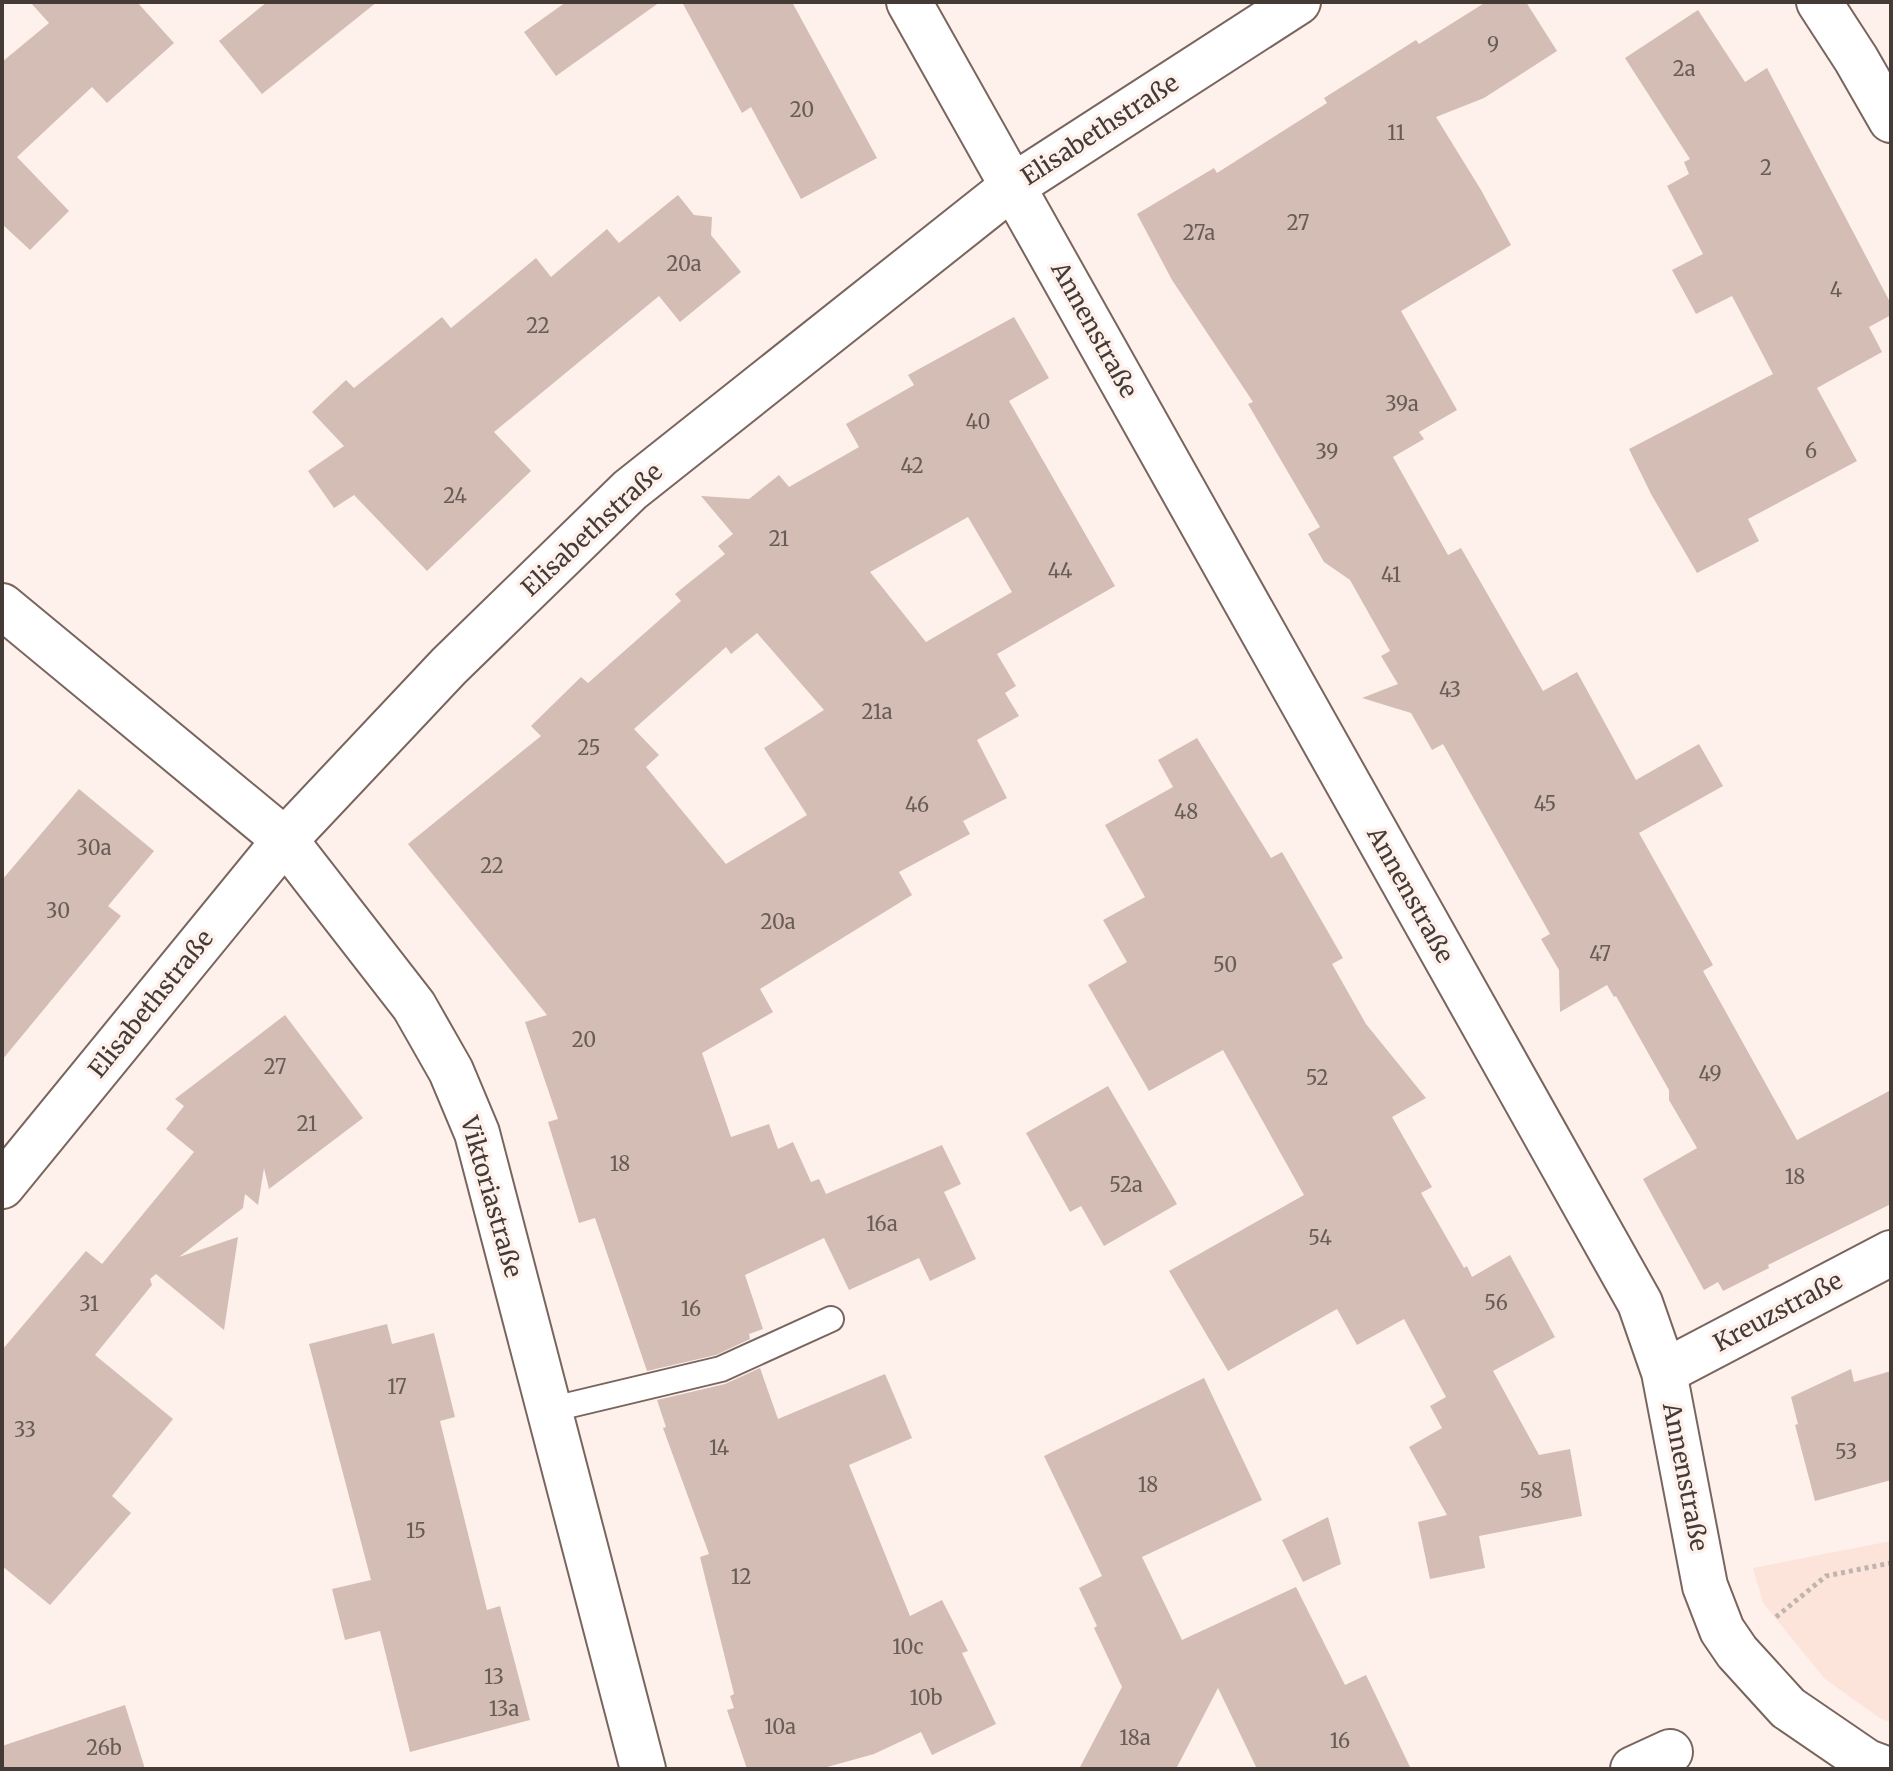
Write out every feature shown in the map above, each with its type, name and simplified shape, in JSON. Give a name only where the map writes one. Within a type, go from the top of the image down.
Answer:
[{"type":"street","name":"Annenstraße","points":[[909,2],[1640,1303],[1664,1372],[1705,1586],[1722,1630],[1737,1652],[1788,1708],[1867,1762],[1886,1769]]},
{"type":"street","name":"Elisabethstraße","points":[[2,1186],[285,840],[449,666],[630,490],[1013,186],[1298,2]]},
{"type":"street","points":[[1819,2],[1891,120]]},
{"type":"street","name":"Viktoriastraße","points":[[2,606],[285,840],[414,1006],[451,1071],[477,1133],[643,1769]]},
{"type":"street","name":"Kreuzstraße","points":[[1664,1372],[1891,1253]]},
{"type":"lane","points":[[549,1410],[721,1369],[831,1319]]},
{"type":"path","points":[[1766,1625],[1826,1576],[1891,1563]]},
{"type":"shaded area","points":[[1891,1541],[1891,1722],[1881,1719],[1825,1679],[1763,1603],[1753,1568]]},
{"type":"building","points":[[30,2],[137,2],[174,43],[107,103],[92,87],[17,157],[69,211],[30,250],[2,224],[2,62],[49,23]]},
{"type":"building","points":[[267,2],[377,2],[262,94],[219,41]]},
{"type":"building","points":[[566,2],[660,2],[556,76],[524,32]]},
{"type":"building","points":[[682,2],[792,2],[877,158],[801,199],[751,107],[742,113]]},
{"type":"building","points":[[1486,2],[1526,2],[1557,51],[1484,98],[1436,117],[1511,245],[1401,311],[1457,410],[1419,432],[1424,439],[1393,457],[1448,555],[1461,548],[1543,691],[1577,672],[1636,780],[1699,744],[1723,786],[1639,833],[1713,965],[1703,971],[1797,1140],[1891,1090],[1891,1204],[1723,1291],[1718,1282],[1704,1290],[1643,1179],[1697,1148],[1669,1100],[1669,1090],[1607,985],[1560,1012],[1559,970],[1541,939],[1550,934],[1443,744],[1432,750],[1411,713],[1362,698],[1398,684],[1381,656],[1390,651],[1350,580],[1324,562],[1308,534],[1320,527],[1248,404],[1253,402],[1172,280],[1137,214],[1214,168],[1217,173],[1327,103],[1324,98],[1416,40],[1419,44]]},
{"type":"building","points":[[1698,10],[1745,82],[1767,68],[1891,304],[1891,315],[1869,327],[1882,352],[1817,388],[1857,461],[1748,519],[1759,541],[1697,573],[1629,449],[1773,374],[1732,296],[1696,314],[1672,270],[1703,254],[1667,186],[1689,174],[1684,162],[1690,159],[1625,58]]},
{"type":"building","points":[[678,195],[694,215],[712,217],[711,235],[741,272],[680,322],[659,296],[494,432],[531,471],[427,571],[354,495],[334,508],[308,471],[344,446],[312,412],[346,380],[354,388],[442,317],[451,328],[536,258],[551,277],[607,229],[619,243]]},
{"type":"building","points":[[1014,317],[1049,378],[1009,401],[1115,586],[997,654],[1016,686],[1005,693],[1019,716],[977,740],[1007,798],[963,821],[970,834],[899,872],[912,895],[760,989],[773,1012],[702,1053],[731,1137],[769,1124],[778,1149],[793,1142],[811,1182],[819,1179],[826,1194],[942,1145],[961,1184],[944,1192],[976,1259],[930,1281],[919,1258],[849,1290],[824,1238],[745,1275],[763,1329],[749,1334],[750,1339],[716,1355],[647,1371],[595,1218],[579,1223],[548,1122],[558,1119],[525,1022],[547,1015],[408,844],[541,736],[531,726],[581,677],[588,683],[681,601],[675,594],[725,554],[718,546],[733,534],[701,496],[749,499],[779,475],[789,487],[859,447],[846,424],[914,385],[908,375]],"holes":[[[968,517],[1012,592],[926,642],[870,572]],[[757,633],[824,710],[764,748],[807,815],[726,864],[646,767],[659,755],[634,729],[726,647],[731,654]]]},
{"type":"building","points":[[1197,738],[1271,858],[1282,852],[1343,958],[1332,964],[1366,1024],[1426,1098],[1392,1117],[1432,1187],[1421,1193],[1464,1268],[1467,1266],[1472,1277],[1510,1255],[1555,1337],[1493,1371],[1539,1455],[1570,1449],[1582,1516],[1479,1536],[1485,1568],[1430,1579],[1418,1522],[1447,1515],[1409,1447],[1442,1428],[1430,1406],[1446,1397],[1404,1319],[1357,1345],[1337,1309],[1228,1371],[1169,1271],[1304,1195],[1223,1050],[1149,1091],[1088,985],[1127,962],[1103,920],[1145,897],[1105,825],[1173,787],[1158,760]]},
{"type":"building","points":[[79,789],[154,851],[108,906],[121,916],[2,1060],[2,880]]},
{"type":"building","points":[[285,1015],[363,1118],[269,1189],[264,1168],[258,1205],[245,1194],[243,1208],[179,1257],[238,1237],[224,1330],[156,1274],[150,1279],[152,1285],[95,1355],[173,1419],[112,1496],[131,1513],[50,1605],[2,1566],[2,1350],[86,1251],[102,1264],[194,1152],[166,1129],[184,1106],[175,1099]]},
{"type":"building","points":[[1108,1086],[1177,1204],[1104,1246],[1081,1206],[1070,1212],[1026,1133]]},
{"type":"building","points":[[387,1324],[392,1344],[434,1333],[455,1417],[440,1421],[487,1610],[500,1606],[530,1720],[410,1752],[380,1631],[345,1640],[332,1589],[371,1580],[309,1344]]},
{"type":"building","points":[[760,1368],[778,1419],[885,1374],[912,1438],[849,1465],[910,1616],[942,1600],[968,1651],[962,1653],[996,1724],[932,1755],[921,1732],[874,1754],[820,1769],[747,1769],[727,1710],[734,1708],[730,1696],[734,1694],[700,1557],[709,1554],[663,1428],[666,1427],[657,1400],[725,1384]]},
{"type":"building","points":[[1851,1369],[1854,1382],[1891,1371],[1891,1480],[1815,1501],[1791,1397]]},
{"type":"building","points":[[1204,1378],[1262,1500],[1142,1557],[1182,1640],[1296,1587],[1345,1685],[1366,1675],[1411,1769],[1257,1769],[1218,1688],[1176,1769],[1079,1769],[1122,1687],[1079,1588],[1102,1576],[1044,1456]]},
{"type":"building","points":[[1328,1517],[1341,1564],[1303,1582],[1282,1540]]},
{"type":"building","points":[[125,1705],[145,1769],[2,1769],[2,1746]]}]
